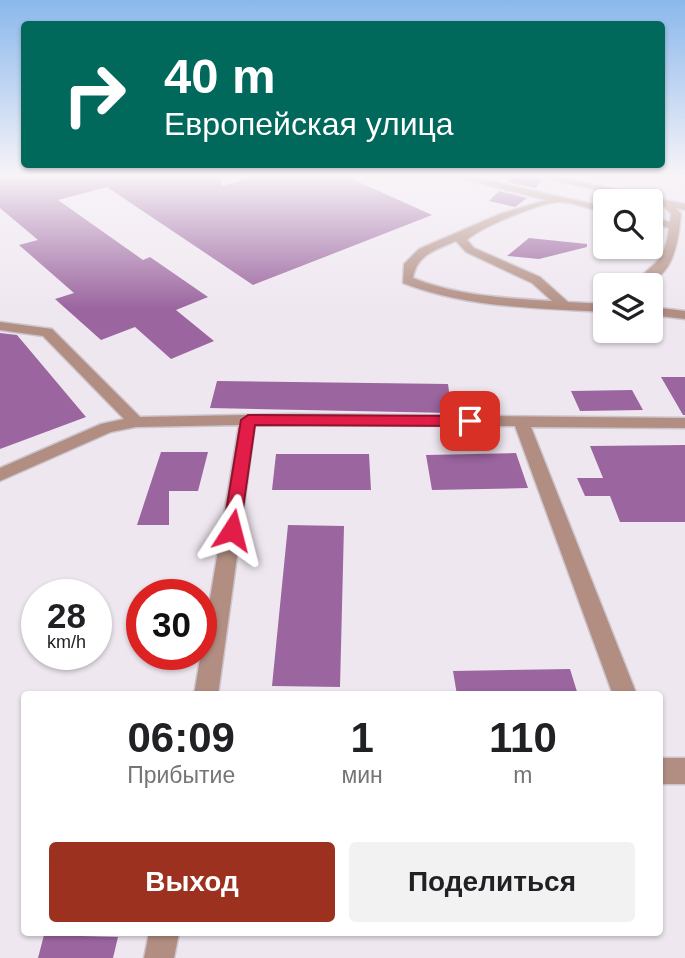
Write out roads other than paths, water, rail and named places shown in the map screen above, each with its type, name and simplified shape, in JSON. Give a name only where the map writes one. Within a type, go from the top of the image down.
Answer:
[{"type":"street","points":[[496,220],[423,251],[410,264],[407,280],[430,291],[593,306]]},
{"type":"street","points":[[654,273],[672,250],[676,220]]},
{"type":"street","points":[[663,223],[675,226]]},
{"type":"street","points":[[468,233],[461,240],[470,250],[536,280],[564,305]]},
{"type":"street","points":[[663,312],[685,315]]},
{"type":"street","points":[[0,326],[47,332],[136,422]]},
{"type":"street","points":[[207,691],[248,420]]},
{"type":"street","points":[[521,421],[623,691]]},
{"type":"street","points":[[0,475],[107,428],[136,422],[685,422]]},
{"type":"street","points":[[663,771],[685,771]]},
{"type":"street","points":[[159,958],[163,936]]}]
